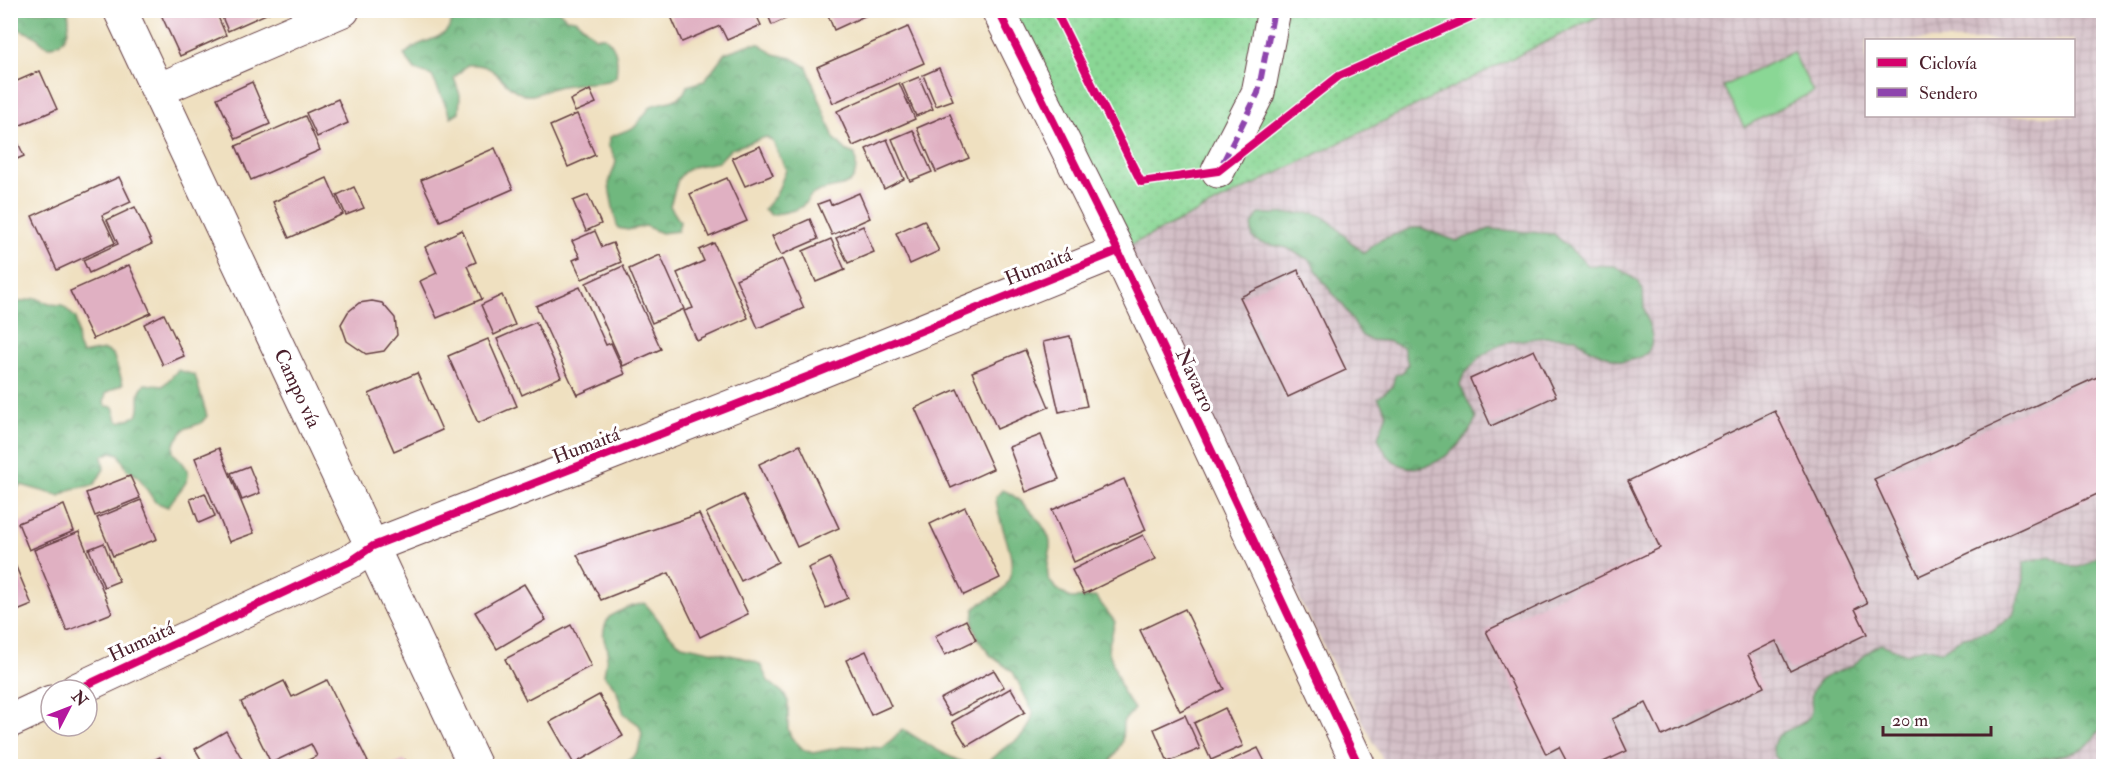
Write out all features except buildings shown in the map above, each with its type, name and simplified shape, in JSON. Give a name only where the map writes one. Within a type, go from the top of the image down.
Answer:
[{"type":"street","name":"Campo vía","points":[[120,10],[475,766]]},
{"type":"street","points":[[158,90],[343,10]]},
{"type":"street","name":"Navarro","points":[[998,10],[1118,251],[1359,766]]},
{"type":"street","points":[[1218,171],[1258,93],[1274,10]]},
{"type":"street","name":"Humaitá","points":[[99,679],[351,561],[373,546],[817,374],[1118,251]]},
{"type":"street","points":[[10,721],[39,708]]},
{"type":"shaded area","points":[[1009,11],[2103,11],[2103,766],[1386,766],[1118,251]]},
{"type":"green space","points":[[558,10],[566,18],[575,19],[595,37],[605,37],[609,41],[616,55],[616,77],[608,81],[560,86],[534,95],[526,95],[514,90],[492,70],[478,65],[467,65],[454,78],[460,95],[459,112],[451,117],[432,76],[415,70],[404,55],[412,48],[442,35],[452,22],[455,11]]},
{"type":"green space","points":[[10,11],[68,11],[67,34],[60,42],[48,47],[33,35],[11,26]]},
{"type":"green space","points":[[998,11],[1609,11],[1118,251]]},
{"type":"green space","points":[[751,44],[760,44],[774,54],[792,58],[807,67],[834,138],[847,151],[855,154],[854,177],[844,185],[812,195],[799,208],[771,215],[764,209],[776,195],[786,170],[773,142],[766,137],[731,149],[718,162],[692,167],[684,172],[678,179],[670,206],[680,222],[678,231],[661,233],[645,226],[628,230],[618,228],[609,184],[616,160],[608,145],[610,137],[635,127],[651,106],[677,99],[687,86],[704,81],[725,53]]},
{"type":"green space","points":[[1793,52],[1813,92],[1744,127],[1723,86]]},
{"type":"green space","points":[[1314,213],[1328,220],[1364,253],[1378,241],[1412,228],[1422,228],[1456,241],[1490,229],[1554,234],[1588,265],[1615,266],[1638,281],[1643,290],[1644,308],[1652,336],[1651,346],[1647,353],[1639,358],[1622,362],[1589,349],[1576,338],[1547,337],[1512,341],[1495,347],[1479,358],[1463,376],[1460,385],[1476,418],[1457,447],[1429,465],[1414,468],[1400,465],[1388,455],[1378,437],[1387,413],[1378,398],[1392,387],[1395,375],[1403,372],[1408,364],[1403,347],[1387,341],[1369,340],[1361,335],[1343,305],[1324,283],[1311,261],[1287,248],[1261,243],[1253,238],[1252,225],[1259,214]]},
{"type":"green space","points":[[36,298],[49,304],[62,305],[76,318],[78,345],[82,354],[104,350],[113,354],[123,384],[106,393],[104,402],[106,406],[113,407],[117,420],[120,422],[137,416],[140,391],[145,384],[163,386],[178,370],[195,375],[207,416],[201,423],[184,429],[174,444],[173,453],[187,468],[188,474],[184,486],[168,507],[155,502],[138,476],[127,470],[119,454],[111,452],[102,456],[104,469],[94,485],[72,489],[60,496],[21,485],[16,489],[11,504],[11,304]]},
{"type":"green space","points":[[1002,490],[1024,504],[1048,536],[1050,553],[1048,574],[1053,585],[1070,598],[1096,597],[1115,622],[1108,649],[1123,693],[1134,709],[1123,722],[1122,742],[1108,766],[623,766],[638,752],[642,734],[639,725],[624,714],[616,689],[604,675],[608,649],[604,641],[605,625],[609,617],[626,608],[644,603],[671,636],[682,645],[744,658],[760,664],[768,681],[783,693],[788,701],[788,729],[791,737],[804,750],[813,753],[847,746],[883,748],[903,729],[954,758],[975,765],[990,761],[1024,733],[1030,724],[1033,712],[1013,672],[991,656],[980,642],[973,626],[974,609],[1001,591],[1008,581],[1011,570],[1011,558],[997,509],[996,497]]},
{"type":"green space","points":[[2103,552],[2103,727],[2084,748],[2014,766],[1801,766],[1779,761],[1776,758],[1773,749],[1774,742],[1782,733],[1800,725],[1809,717],[1811,696],[1820,680],[1851,666],[1881,644],[1907,654],[1924,647],[1941,651],[1964,637],[1990,632],[2013,615],[2024,580],[2024,562],[2050,556],[2073,567],[2078,567]]},
{"type":"marked path","points":[[1223,162],[1258,93],[1274,10]]},
{"type":"cycle path","points":[[998,10],[1118,251],[1359,766]]},
{"type":"cycle path","points":[[1055,10],[1141,182],[1218,171],[1339,76],[1486,10]]},
{"type":"cycle path","points":[[99,679],[351,561],[373,546],[817,373],[1118,251]]}]
